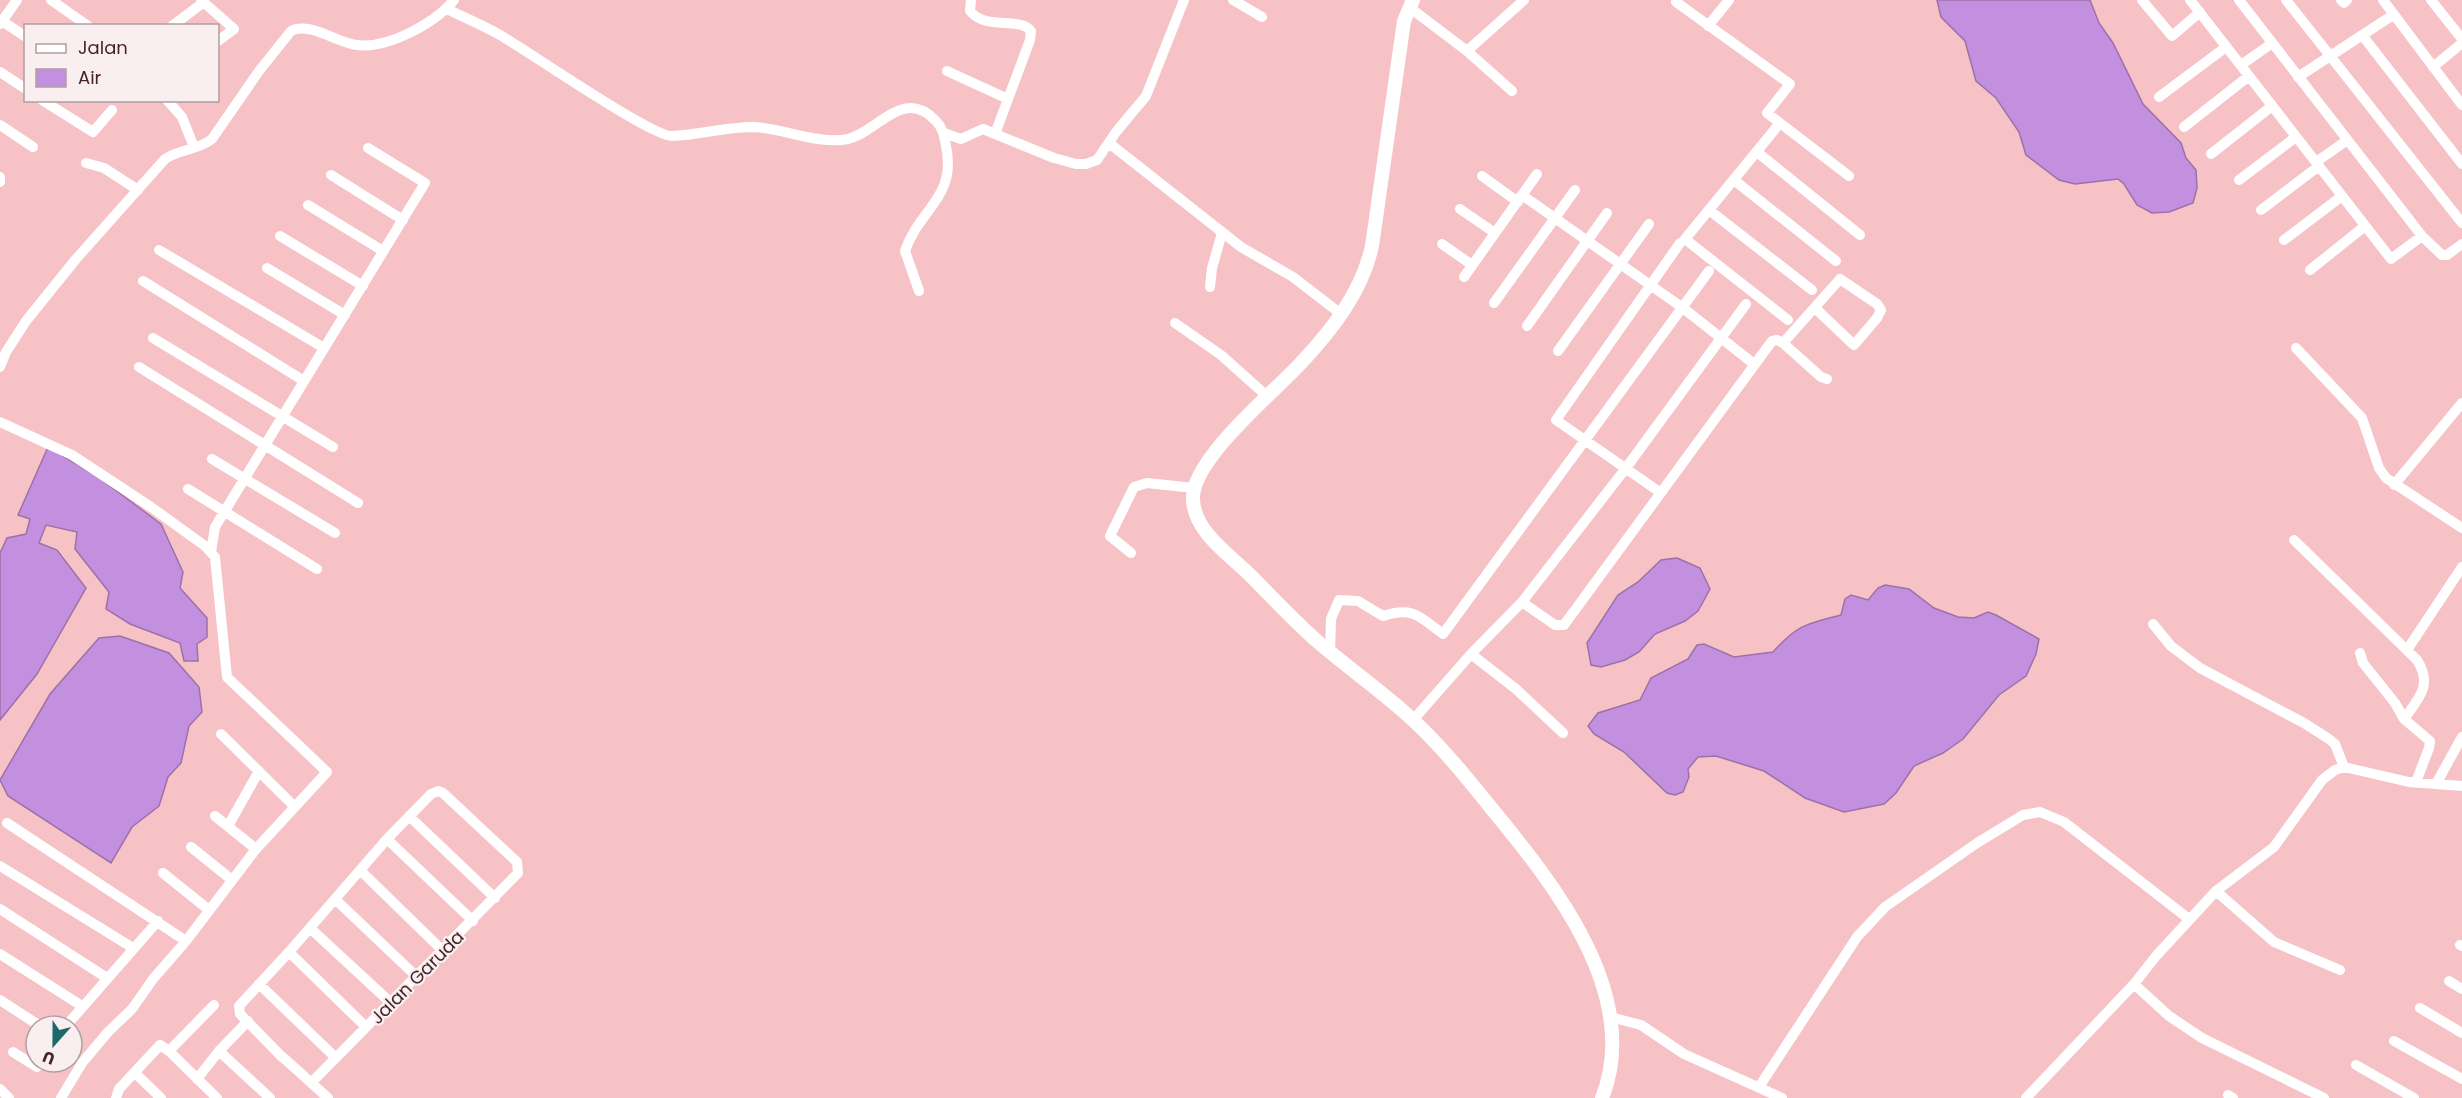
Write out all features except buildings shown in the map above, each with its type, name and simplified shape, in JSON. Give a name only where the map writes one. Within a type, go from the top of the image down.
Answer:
[{"type":"street","points":[[17,0],[1,23],[24,36]]},
{"type":"street","points":[[51,0],[85,24]]},
{"type":"street","points":[[971,0],[970,11],[982,20],[1024,26],[1031,31],[1030,40],[994,134]]},
{"type":"street","points":[[944,133],[961,139],[980,130],[1076,164],[1086,164],[1097,160],[1116,132],[1146,96],[1184,0]]},
{"type":"street","points":[[1233,0],[1262,17]]},
{"type":"street","points":[[1467,51],[1524,0]]},
{"type":"street","points":[[1677,0],[1676,2],[1708,26],[1790,84],[1767,113],[1850,176]]},
{"type":"street","points":[[1708,26],[1729,0]]},
{"type":"street","points":[[2142,0],[2172,36],[2200,12]]},
{"type":"street","points":[[2190,0],[2391,259],[2422,236]]},
{"type":"street","points":[[2239,0],[2346,141],[2422,236],[2442,255],[2446,255],[2462,244]]},
{"type":"street","points":[[2286,0],[2462,223]]},
{"type":"street","points":[[2341,0],[2344,3],[2347,0]]},
{"type":"street","points":[[2383,0],[2433,67],[2458,93],[2462,105]]},
{"type":"street","points":[[2431,0],[2462,41],[2433,67]]},
{"type":"street","points":[[174,24],[203,1],[234,29],[219,40]]},
{"type":"street","points":[[0,368],[6,352],[26,321],[76,259],[165,159],[174,152],[212,139],[259,71],[291,31],[297,28],[308,28],[342,43],[371,46],[396,40],[451,4],[663,135],[755,127],[802,136],[844,139],[854,137],[896,110],[909,108],[931,116],[944,133],[950,167],[946,183],[905,251],[919,291]]},
{"type":"street","points":[[1512,91],[1411,4],[1403,28],[1369,262],[1364,276],[1341,314],[1302,363],[1215,452],[1194,488],[1194,511],[1204,528],[1290,617],[1413,720],[1458,767],[1500,818],[1564,904],[1593,959],[1610,1017],[1611,1062],[1602,1098]]},
{"type":"street","points":[[2298,77],[2393,15]]},
{"type":"street","points":[[2362,35],[2462,164]]},
{"type":"street","points":[[2241,66],[2271,44]]},
{"type":"street","points":[[2158,98],[2226,46]]},
{"type":"street","points":[[946,71],[1008,99]]},
{"type":"street","points":[[0,72],[24,88]]},
{"type":"street","points":[[2184,127],[2249,76]]},
{"type":"street","points":[[45,102],[93,132],[112,110]]},
{"type":"street","points":[[169,102],[182,117],[194,147]]},
{"type":"street","points":[[2211,154],[2272,106]]},
{"type":"street","points":[[1780,123],[1685,240],[1788,320]]},
{"type":"street","points":[[0,125],[33,147]]},
{"type":"street","points":[[2239,180],[2296,137]]},
{"type":"street","points":[[2261,210],[2346,141]]},
{"type":"street","points":[[1109,143],[1222,233],[1256,257],[1293,277],[1341,314]]},
{"type":"street","points":[[208,549],[215,527],[224,511],[426,183],[368,148]]},
{"type":"street","points":[[1757,152],[1860,235]]},
{"type":"street","points":[[86,163],[104,168],[138,190]]},
{"type":"street","points":[[1464,277],[1538,174]]},
{"type":"street","points":[[331,175],[403,220]]},
{"type":"street","points":[[0,177],[0,182]]},
{"type":"street","points":[[1482,177],[1555,218],[1683,308],[1754,364]]},
{"type":"street","points":[[1734,180],[1836,261]]},
{"type":"street","points":[[1494,303],[1575,190]]},
{"type":"street","points":[[2284,240],[2342,196]]},
{"type":"street","points":[[308,205],[383,251]]},
{"type":"street","points":[[1460,209],[1495,233]]},
{"type":"street","points":[[1709,210],[1812,290]]},
{"type":"street","points":[[1527,326],[1607,213]]},
{"type":"street","points":[[1558,351],[1649,224]]},
{"type":"street","points":[[2310,270],[2365,226]]},
{"type":"street","points":[[1210,287],[1212,268],[1222,233]]},
{"type":"street","points":[[280,236],[363,285]]},
{"type":"street","points":[[1661,494],[1556,420],[1680,243]]},
{"type":"street","points":[[1442,244],[1473,265]]},
{"type":"street","points":[[159,250],[324,348]]},
{"type":"street","points":[[267,268],[345,315]]},
{"type":"street","points":[[1330,652],[1331,619],[1339,600],[1358,601],[1383,616],[1397,611],[1414,612],[1443,634],[1709,271]]},
{"type":"street","points":[[1783,343],[1840,279],[1877,304],[1881,310],[1854,345],[1815,308]]},
{"type":"street","points":[[143,281],[304,381]]},
{"type":"street","points":[[1413,720],[1471,654],[1522,602],[1626,468],[1746,304]]},
{"type":"street","points":[[1175,323],[1221,355],[1268,397]]},
{"type":"street","points":[[153,338],[333,447]]},
{"type":"street","points":[[1522,602],[1555,625],[1561,627],[1564,625],[1772,341],[1778,340],[1783,343],[1821,377],[1827,379]]},
{"type":"street","points":[[2296,348],[2362,418],[2379,468],[2394,485],[2444,514],[2462,528]]},
{"type":"street","points":[[139,368],[358,503]]},
{"type":"street","points":[[2394,485],[2462,403]]},
{"type":"street","points":[[0,422],[72,455],[152,507],[208,549],[216,567],[227,677],[327,772],[256,849],[132,1009],[108,1032],[82,1063],[61,1098]]},
{"type":"street","points":[[212,459],[334,533]]},
{"type":"street","points":[[1131,553],[1110,536],[1134,487],[1148,483],[1194,488]]},
{"type":"street","points":[[188,489],[317,569]]},
{"type":"street","points":[[2294,540],[2407,650],[2423,669],[2425,679],[2422,693],[2404,719]]},
{"type":"street","points":[[2407,650],[2462,567]]},
{"type":"street","points":[[2153,624],[2176,651],[2200,668],[2304,723],[2329,739],[2335,744],[2344,767]]},
{"type":"street","points":[[2360,653],[2363,663],[2404,719],[2430,741],[2416,782]]},
{"type":"street","points":[[1471,654],[1516,689],[1563,733]]},
{"type":"street","points":[[221,734],[296,807]]},
{"type":"street","points":[[2436,784],[2462,737]]},
{"type":"street","points":[[2026,1098],[2134,984],[2217,891],[2274,847],[2322,780],[2344,767],[2416,782],[2462,786]]},
{"type":"street","points":[[228,826],[259,771]]},
{"type":"street","name":"Jalan Garuda","points":[[311,1083],[518,873],[517,862],[443,793],[438,791],[431,794],[410,816]]},
{"type":"street","points":[[1759,1087],[1824,986],[1872,919],[1885,907],[1977,843],[2024,815],[2040,812],[2064,822],[2189,920]]},
{"type":"street","points":[[215,816],[256,849]]},
{"type":"street","points":[[328,1098],[281,1056],[240,1014],[239,1006],[289,952],[387,838],[410,816],[495,898]]},
{"type":"street","points":[[7,822],[186,941]]},
{"type":"street","points":[[387,838],[473,921]]},
{"type":"street","points":[[191,847],[232,880]]},
{"type":"street","points":[[0,866],[133,948]]},
{"type":"street","points":[[360,870],[443,951]]},
{"type":"street","points":[[163,873],[209,910]]},
{"type":"street","points":[[2217,891],[2274,942],[2340,970]]},
{"type":"street","points":[[335,899],[417,976]]},
{"type":"street","points":[[0,909],[106,978]]},
{"type":"street","points":[[76,1014],[158,921]]},
{"type":"street","points":[[310,928],[391,1003]]},
{"type":"street","points":[[289,952],[366,1028]]},
{"type":"street","points":[[0,954],[82,1006]]},
{"type":"street","points":[[2449,981],[2462,989]]},
{"type":"street","points":[[259,984],[336,1058]]},
{"type":"street","points":[[2134,984],[2169,1016],[2202,1038],[2322,1097]]},
{"type":"street","points":[[0,1000],[24,1016]]},
{"type":"street","points":[[169,1051],[214,1005]]},
{"type":"street","points":[[2420,1008],[2462,1033]]},
{"type":"street","points":[[1610,1017],[1641,1025],[1684,1054],[1759,1087],[1768,1095],[1782,1098]]},
{"type":"street","points":[[197,1079],[219,1051],[248,1021]]},
{"type":"street","points":[[2394,1041],[2462,1079]]},
{"type":"street","points":[[116,1098],[119,1089],[160,1045],[217,1098]]},
{"type":"street","points":[[219,1051],[270,1098]]},
{"type":"street","points":[[13,1052],[24,1059]]},
{"type":"street","points":[[2356,1065],[2414,1098]]},
{"type":"street","points":[[135,1073],[161,1098]]},
{"type":"street","points":[[0,1089],[9,1098]]},
{"type":"water","points":[[1937,0],[2090,0],[2099,23],[2113,43],[2143,104],[2181,143],[2186,158],[2196,170],[2197,188],[2193,203],[2169,212],[2152,213],[2137,205],[2124,184],[2118,179],[2075,184],[2059,180],[2026,155],[2019,132],[1996,98],[1976,81],[1965,41],[1941,17]]},
{"type":"water","points":[[48,447],[98,477],[161,524],[183,572],[180,588],[207,618],[207,637],[197,644],[198,661],[184,661],[180,643],[130,624],[106,609],[109,592],[75,549],[77,532],[46,525],[39,543],[57,550],[86,588],[37,674],[0,720],[0,553],[7,538],[26,534],[30,519],[18,515]]},
{"type":"water","points":[[1677,558],[1700,568],[1710,589],[1698,611],[1685,621],[1655,634],[1639,652],[1625,660],[1601,667],[1591,665],[1587,643],[1618,595],[1638,582],[1661,560]]},
{"type":"water","points":[[1885,585],[1909,589],[1934,608],[1958,617],[1974,618],[1988,612],[2039,639],[2036,654],[2026,676],[1999,695],[1963,739],[1943,753],[1914,766],[1896,793],[1884,804],[1844,812],[1805,798],[1764,771],[1716,756],[1698,757],[1688,769],[1689,777],[1683,792],[1675,795],[1667,793],[1624,752],[1594,734],[1588,726],[1598,713],[1640,700],[1651,678],[1688,659],[1697,645],[1704,644],[1734,657],[1773,652],[1789,636],[1803,627],[1841,615],[1845,599],[1851,595],[1868,600],[1878,588]]},
{"type":"water","points":[[120,636],[169,653],[199,687],[202,712],[189,726],[181,763],[168,777],[159,806],[132,827],[111,863],[8,796],[0,780],[50,694],[99,638]]}]
